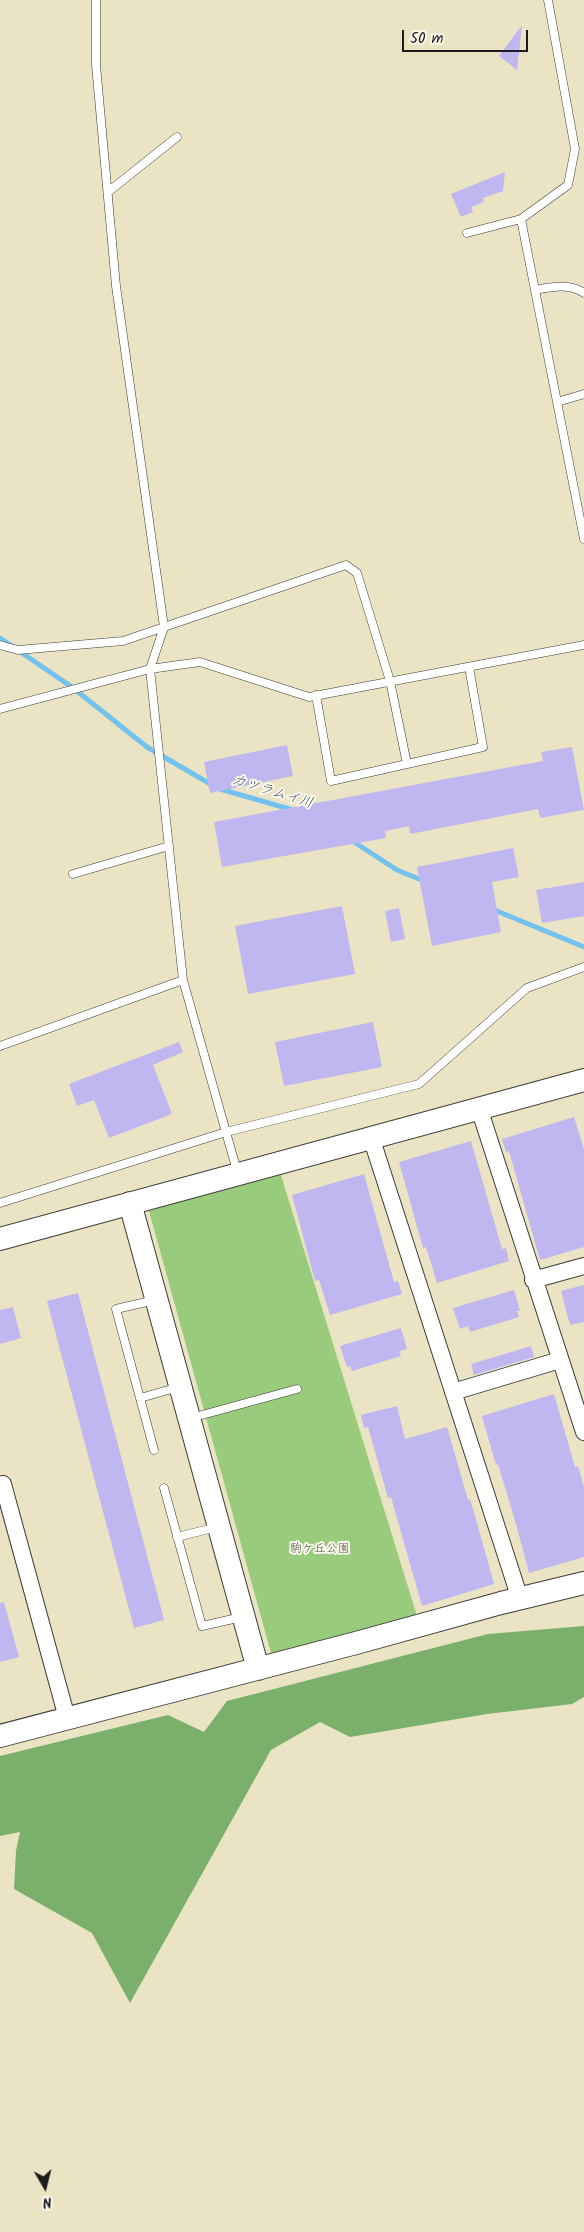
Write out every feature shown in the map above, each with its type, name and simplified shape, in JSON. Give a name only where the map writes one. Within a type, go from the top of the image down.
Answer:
[{"type":"street","points":[[0,1239],[584,1080]]},
{"type":"street","points":[[479,1108],[560,1360],[579,1398],[584,1432]]},
{"type":"street","points":[[371,1137],[520,1598]]},
{"type":"street","points":[[130,1203],[258,1669]]},
{"type":"street","points":[[534,1280],[584,1266]]},
{"type":"street","points":[[453,1392],[560,1360]]},
{"type":"street","points":[[2,1484],[67,1718]]},
{"type":"street","points":[[0,1736],[520,1598],[584,1584]]},
{"type":"lane","points":[[96,0],[96,66],[116,286],[164,627],[150,669],[183,980],[238,1173]]},
{"type":"lane","points":[[467,233],[521,219],[568,185],[575,149],[548,0]]},
{"type":"lane","points":[[108,192],[177,137]]},
{"type":"lane","points":[[521,219],[584,540]]},
{"type":"lane","points":[[535,290],[555,286],[576,288],[584,293]]},
{"type":"lane","points":[[557,402],[584,394]]},
{"type":"lane","points":[[0,645],[18,650],[123,641],[346,565],[357,573],[390,682],[407,764]]},
{"type":"lane","points":[[0,709],[150,669],[200,662],[309,697],[584,645]]},
{"type":"lane","points":[[316,695],[331,781],[484,747],[469,667]]},
{"type":"lane","points":[[73,874],[169,846]]},
{"type":"lane","points":[[0,1203],[226,1132],[419,1084],[527,988],[584,967]]},
{"type":"lane","points":[[0,1046],[183,980]]},
{"type":"lane","points":[[154,1450],[116,1309],[156,1299]]},
{"type":"lane","points":[[140,1398],[180,1386]]},
{"type":"lane","points":[[189,1418],[297,1388]]},
{"type":"lane","points":[[164,1488],[202,1626],[244,1617]]},
{"type":"lane","points":[[177,1537],[219,1527]]},
{"type":"green space","name":"駒ケ丘公園","points":[[280,1172],[417,1616],[271,1653],[149,1211]]},
{"type":"green space","points":[[584,1626],[584,1697],[572,1704],[487,1714],[350,1737],[320,1722],[271,1750],[130,2003],[92,1933],[14,1889],[16,1851],[20,1832],[0,1836],[0,1756],[168,1715],[204,1732],[227,1701],[488,1634]]},
{"type":"building","points":[[522,25],[517,70],[499,56]]},
{"type":"building","points":[[505,172],[503,191],[483,198],[484,202],[471,207],[473,212],[461,217],[451,194]]},
{"type":"building","points":[[287,745],[293,776],[210,793],[204,762]]},
{"type":"building","points":[[572,747],[584,810],[540,818],[538,809],[410,834],[409,826],[385,831],[386,838],[222,867],[214,822],[543,761],[541,752]]},
{"type":"building","points":[[513,848],[519,877],[492,882],[501,932],[432,946],[417,867]]},
{"type":"building","points":[[584,882],[584,916],[542,923],[536,890]]},
{"type":"building","points":[[342,906],[355,974],[248,994],[235,926]]},
{"type":"building","points":[[399,908],[405,939],[391,942],[385,911]]},
{"type":"building","points":[[373,1022],[382,1067],[284,1086],[275,1042]]},
{"type":"building","points":[[179,1042],[183,1052],[153,1065],[172,1114],[109,1138],[94,1100],[77,1106],[69,1084]]},
{"type":"building","points":[[574,1117],[584,1149],[584,1247],[540,1260],[509,1151],[506,1152],[502,1139]]},
{"type":"building","points":[[471,1141],[502,1249],[506,1248],[509,1261],[437,1283],[426,1247],[423,1248],[399,1162]]},
{"type":"building","points":[[364,1174],[394,1282],[398,1281],[402,1294],[330,1315],[319,1280],[315,1281],[292,1195]]},
{"type":"building","points":[[584,1285],[584,1322],[570,1325],[561,1291]]},
{"type":"building","points":[[514,1290],[520,1311],[517,1311],[519,1317],[470,1332],[468,1326],[460,1329],[453,1308]]},
{"type":"building","points":[[78,1293],[164,1620],[134,1628],[47,1301]]},
{"type":"building","points":[[13,1307],[21,1338],[0,1344],[0,1310]]},
{"type":"building","points":[[401,1328],[407,1349],[399,1351],[401,1356],[352,1371],[350,1366],[347,1367],[340,1346]]},
{"type":"building","points":[[531,1346],[534,1357],[474,1375],[471,1364]]},
{"type":"building","points":[[554,1394],[575,1467],[578,1466],[584,1487],[584,1557],[529,1573],[516,1524],[482,1416]]},
{"type":"building","points":[[397,1406],[405,1439],[447,1427],[494,1584],[422,1606],[391,1497],[388,1498],[368,1427],[364,1428],[361,1415]]},
{"type":"building","points":[[4,1602],[19,1657],[0,1662],[0,1603]]},
{"type":"waterway","name":"カツラムイ川","points":[[0,638],[72,687],[147,747],[212,785]]},
{"type":"waterway","name":"カツラムイ川","points":[[220,789],[293,810]]},
{"type":"waterway","name":"カツラムイ川","points":[[351,840],[397,870],[424,881]]},
{"type":"waterway","name":"カツラムイ川","points":[[492,909],[584,947]]}]
